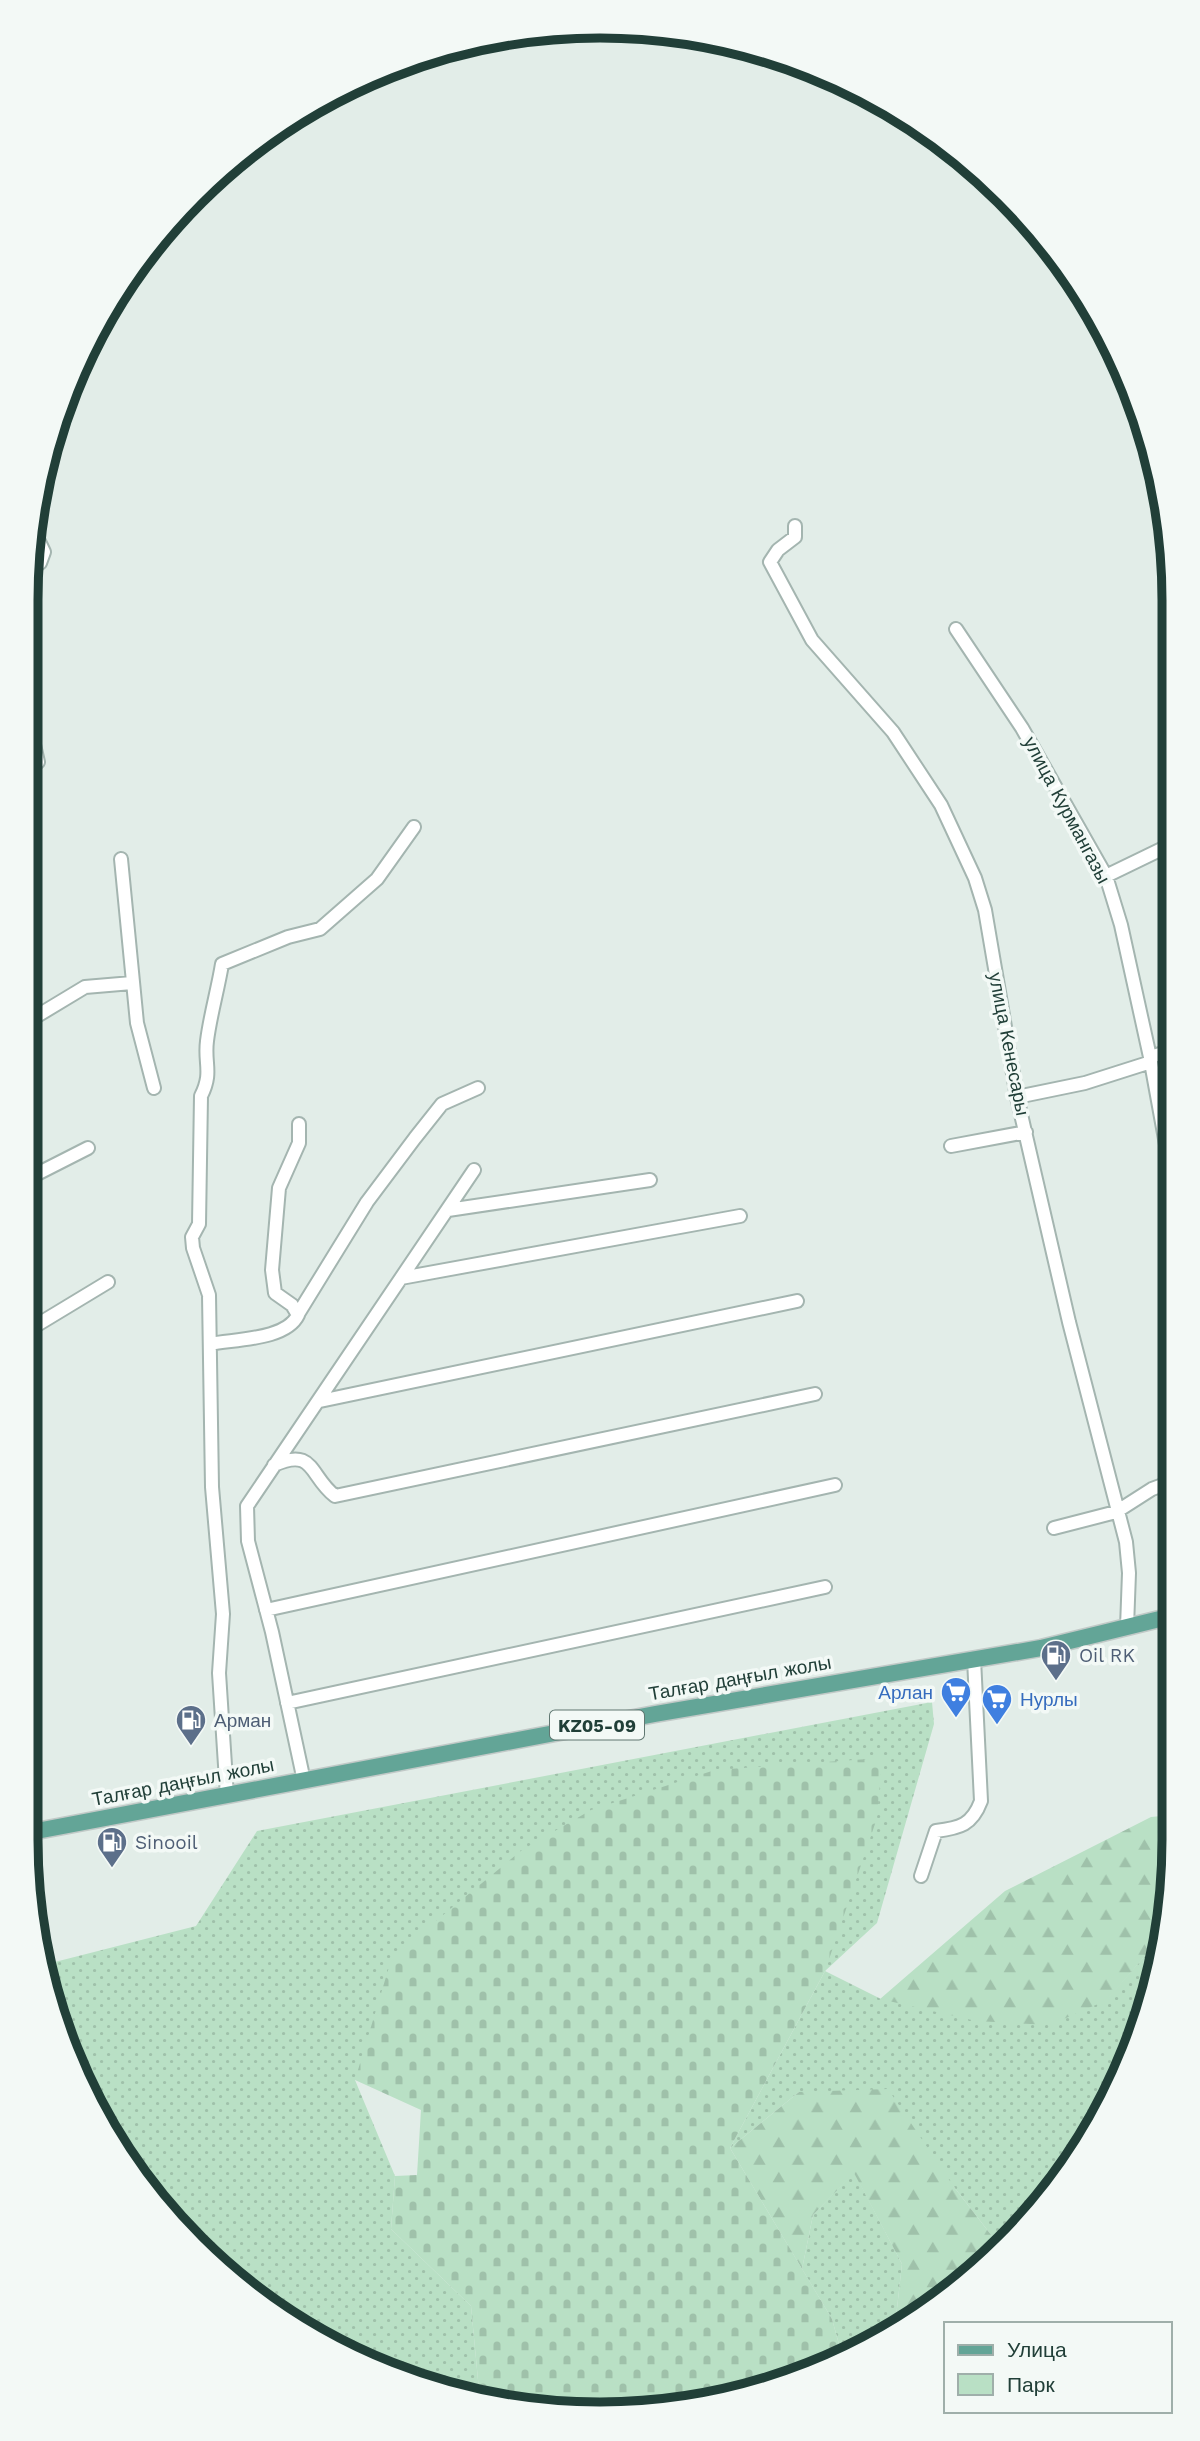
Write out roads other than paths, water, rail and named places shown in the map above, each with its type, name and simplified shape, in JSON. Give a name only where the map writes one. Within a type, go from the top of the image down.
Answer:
[{"type":"main road","name":"Талғар даңғыл жолы","points":[[38,1831],[655,1714],[1041,1648],[1162,1618]]},
{"type":"street","name":"улица Кенесары","points":[[795,526],[796,537],[778,550],[770,562],[790,603],[812,640],[893,732],[941,805],[975,878],[985,909],[1017,1097],[1116,1512],[1126,1542],[1129,1573],[1127,1627]]},
{"type":"street","points":[[40,563],[44,552],[41,547]]},
{"type":"street","name":"улица Курмангазы","points":[[957,629],[1023,728],[1106,876],[1121,925],[1162,1124]]},
{"type":"street","points":[[221,1797],[219,1674],[223,1614],[211,1462],[209,1295],[193,1248],[192,1237],[199,1224],[201,1096],[208,1081],[209,1067],[206,1043],[222,964],[288,936],[320,929],[377,879],[414,827]]},
{"type":"street","points":[[1106,876],[1162,849]]},
{"type":"street","points":[[121,859],[137,1023],[154,1088]]},
{"type":"street","points":[[38,1016],[85,987],[132,982]]},
{"type":"street","points":[[1017,1097],[1085,1083],[1162,1055]]},
{"type":"street","points":[[210,1344],[281,1330],[294,1324],[367,1202],[415,1138],[442,1104],[478,1088]]},
{"type":"street","points":[[298,1314],[292,1305],[275,1293],[272,1270],[279,1188],[299,1143],[299,1124]]},
{"type":"street","points":[[951,1146],[1026,1132]]},
{"type":"street","points":[[38,1174],[88,1148]]},
{"type":"street","points":[[304,1781],[248,1541],[247,1506],[474,1170]]},
{"type":"street","points":[[448,1210],[650,1180]]},
{"type":"street","points":[[401,1278],[740,1216]]},
{"type":"street","points":[[38,1324],[108,1282]]},
{"type":"street","points":[[320,1401],[797,1301]]},
{"type":"street","points":[[274,1465],[296,1458],[306,1461],[335,1496],[815,1394]]},
{"type":"street","points":[[266,1610],[835,1485]]},
{"type":"street","points":[[1054,1528],[1116,1512],[1162,1485]]},
{"type":"street","points":[[287,1703],[825,1587]]},
{"type":"street","points":[[921,1877],[936,1831],[962,1827],[975,1816],[981,1801],[974,1660]]},
{"type":"place","name":"Oil RK","points":[[1056,1682]]},
{"type":"place","name":"Арлан","points":[[956,1719]]},
{"type":"place","name":"Нурлы","points":[[997,1726]]},
{"type":"place","name":"Арман","points":[[191,1747]]},
{"type":"place","name":"Sinooil","points":[[112,1869]]}]
